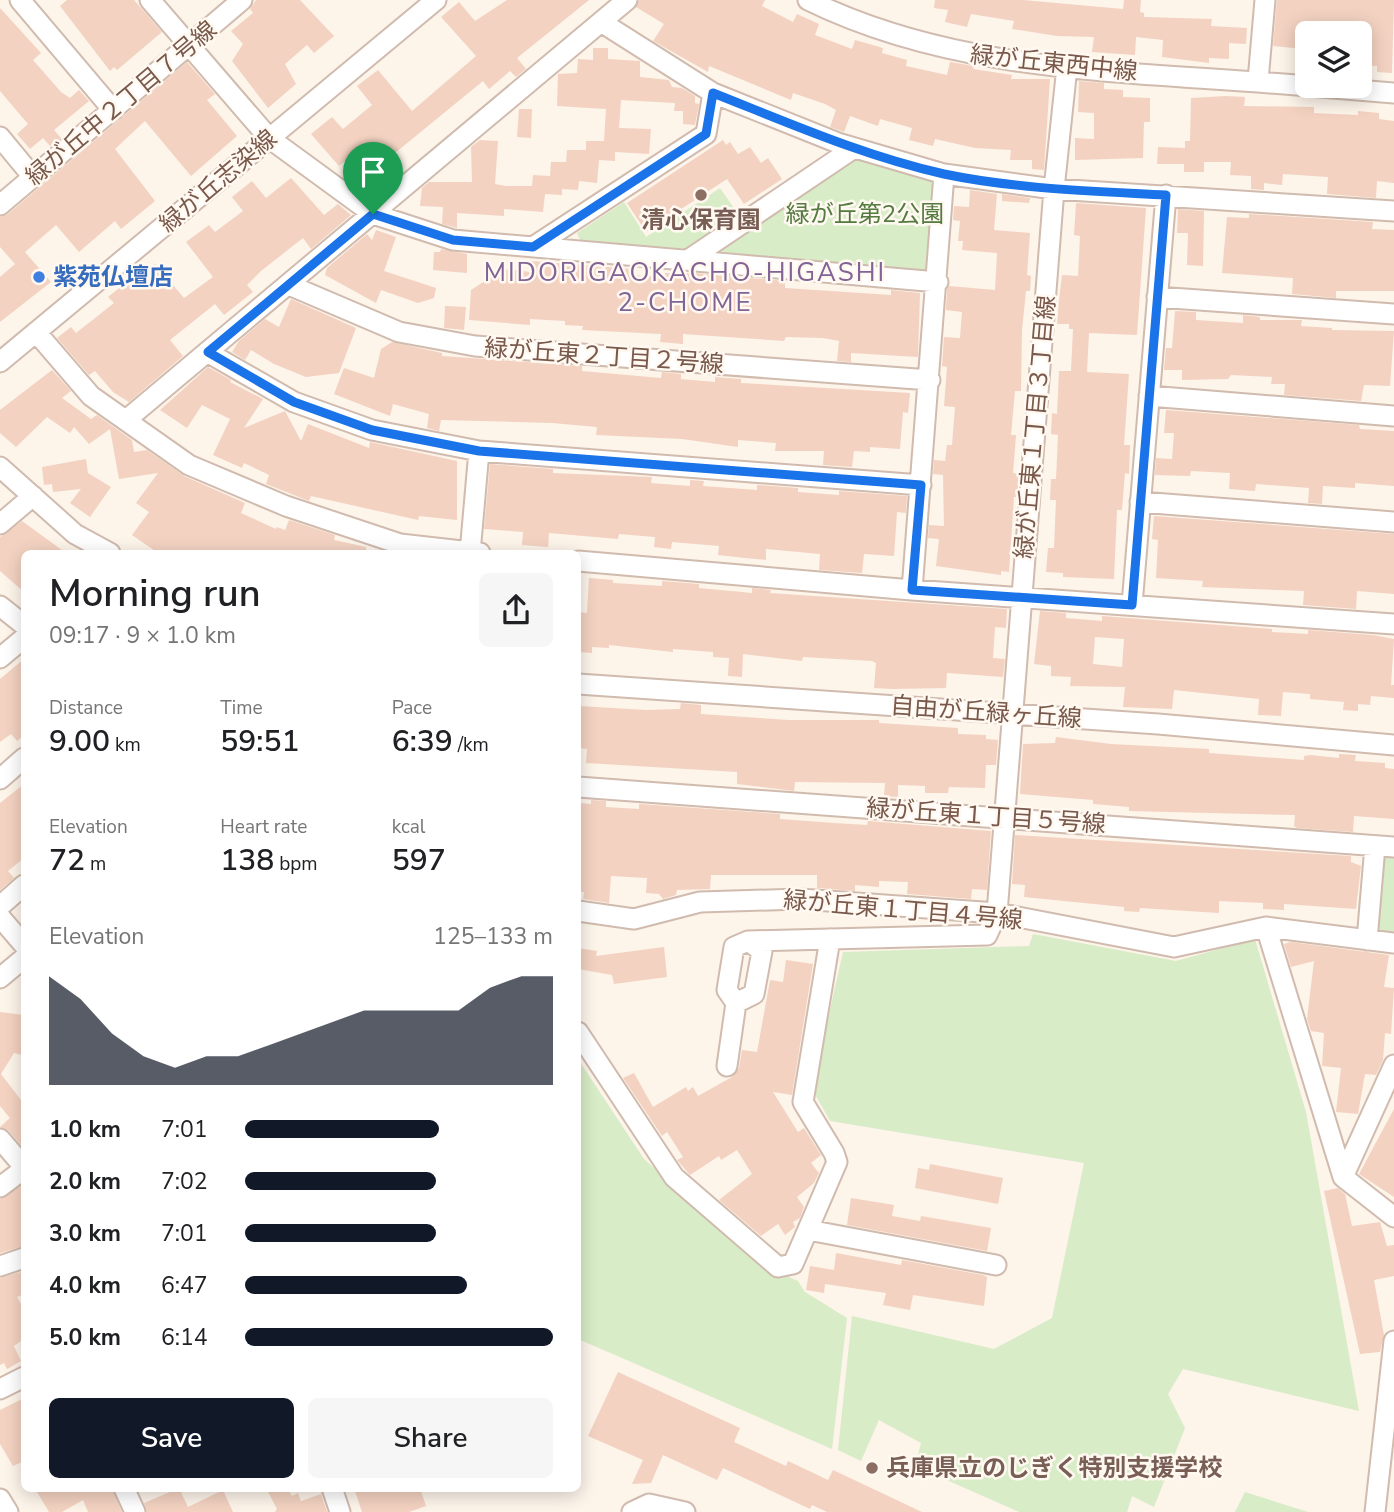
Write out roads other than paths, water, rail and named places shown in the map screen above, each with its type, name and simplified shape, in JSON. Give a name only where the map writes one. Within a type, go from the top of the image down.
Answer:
[{"type":"street","points":[[20,0],[113,110]]},
{"type":"street","points":[[149,0],[269,138],[373,214],[453,240],[938,282]]},
{"type":"street","name":"緑が丘中２丁目７号線","points":[[0,205],[242,0]]},
{"type":"street","name":"緑が丘志染線","points":[[0,362],[436,0]]},
{"type":"street","points":[[126,420],[627,0]]},
{"type":"street","name":"緑が丘東西中線","points":[[808,0],[831,11],[959,53],[1067,67],[1295,85]]},
{"type":"street","points":[[1258,81],[1265,0]]},
{"type":"street","points":[[601,22],[713,93],[854,148],[944,174],[1054,189],[1394,211]]},
{"type":"street","name":"緑が丘東１丁目３丁目線","points":[[997,914],[1054,189],[1067,67]]},
{"type":"street","name":"緑が丘東西中線","points":[[1372,91],[1394,93]]},
{"type":"street","points":[[533,247],[706,134],[713,93]]},
{"type":"street","points":[[0,137],[33,177]]},
{"type":"street","points":[[688,260],[854,148]]},
{"type":"street","points":[[912,590],[938,282],[944,174]]},
{"type":"street","points":[[1132,605],[1166,195]]},
{"type":"street","name":"緑が丘東２丁目２号線","points":[[289,285],[399,331],[475,346],[930,380]]},
{"type":"street","points":[[1157,297],[1394,314]]},
{"type":"street","points":[[36,332],[91,396],[190,465],[286,506],[400,544],[447,550]]},
{"type":"street","points":[[208,352],[294,402],[372,430],[479,451],[921,485]]},
{"type":"street","points":[[1149,396],[1394,416]]},
{"type":"street","points":[[470,550],[479,451]]},
{"type":"street","points":[[0,467],[75,534],[104,550]]},
{"type":"street","points":[[0,524],[33,496]]},
{"type":"street","points":[[1140,502],[1394,522]]},
{"type":"street","points":[[581,561],[912,590],[1394,624]]},
{"type":"street","points":[[0,606],[21,623]]},
{"type":"street","points":[[0,658],[21,640]]},
{"type":"street","name":"自由が丘緑ヶ丘線","points":[[581,684],[1013,714],[1394,745]]},
{"type":"street","points":[[0,779],[21,761]]},
{"type":"street","name":"緑が丘東１丁目５号線","points":[[581,787],[1384,847]]},
{"type":"street","points":[[1367,940],[1384,847]]},
{"type":"street","points":[[0,906],[21,888]]},
{"type":"street","name":"緑が丘東１丁目４号線","points":[[581,911],[634,919],[700,902],[800,899],[997,914],[1174,947],[1266,927],[1394,943]]},
{"type":"street","points":[[727,1066],[736,1003],[727,990],[734,947],[748,941],[987,935],[997,914]]},
{"type":"street","points":[[0,917],[21,942]]},
{"type":"street","points":[[1266,927],[1343,1177],[1394,1217]]},
{"type":"street","points":[[581,1037],[674,1177],[778,1267],[793,1264],[836,1162],[834,1153],[803,1102],[830,939]]},
{"type":"street","points":[[736,1003],[754,994],[762,951],[748,941]]},
{"type":"street","points":[[0,978],[21,960]]},
{"type":"street","points":[[1343,1177],[1394,1065]]},
{"type":"street","points":[[0,1139],[21,1164]]},
{"type":"street","points":[[0,1187],[21,1170]]},
{"type":"street","points":[[808,1230],[996,1265]]},
{"type":"street","points":[[0,1266],[21,1259]]},
{"type":"street","points":[[1375,1512],[1394,1341]]},
{"type":"street","points":[[0,1389],[21,1378]]},
{"type":"street","points":[[126,1492],[135,1512]]},
{"type":"street","points":[[333,1492],[340,1512]]},
{"type":"street","points":[[0,1499],[8,1512]]},
{"type":"street","points":[[632,1512],[649,1504],[685,1512]]},
{"type":"place","name":"清心保育園","points":[[701,195]]},
{"type":"place","name":"紫苑仏壇店","points":[[39,277]]},
{"type":"place","name":"兵庫県立のじぎく特別支援学校","points":[[872,1468]]},
{"type":"district","name":"MIDORIGAOKACHO-HIGASHI 2-CHOME","points":[[685,287]]},
{"type":"park label","name":"緑が丘第2公園","points":[[865,214]]}]
